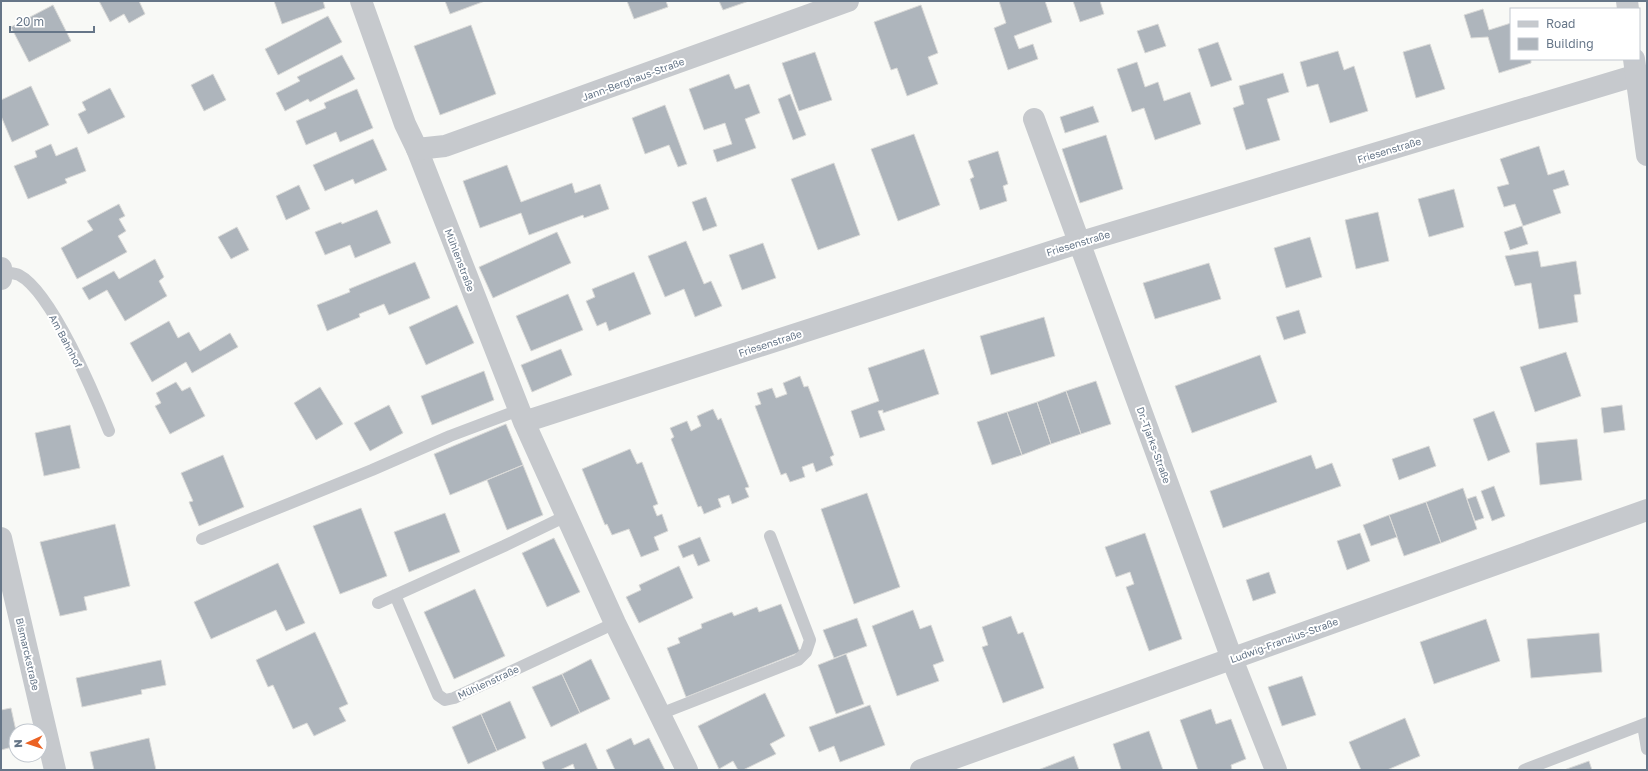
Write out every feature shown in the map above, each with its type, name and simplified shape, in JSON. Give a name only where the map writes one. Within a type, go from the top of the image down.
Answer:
[{"type":"street","name":"Mühlenstraße","points":[[361,1],[405,124],[417,149],[521,416],[615,623],[687,770]]},
{"type":"street","name":"Jann-Berghaus-Straße","points":[[417,149],[445,146],[848,1]]},
{"type":"street","points":[[1636,67],[1647,155]]},
{"type":"street","name":"Friesenstraße","points":[[521,416],[1078,243],[1636,67]]},
{"type":"street","name":"Dr.-Tjarks-Straße","points":[[1034,119],[1078,243],[1232,659],[1276,770]]},
{"type":"street","points":[[1,268],[1,279]]},
{"type":"street","name":"Ludwig-Franzius-Straße","points":[[921,770],[1647,510]]},
{"type":"street","name":"Bismarckstraße","points":[[1,538],[55,770]]},
{"type":"lane","name":"Am Bahnhof","points":[[1,272],[19,275],[32,286],[45,302],[96,398],[109,431]]},
{"type":"lane","points":[[202,539],[372,470],[450,436],[521,416]]},
{"type":"lane","points":[[378,603],[566,516]]},
{"type":"lane","points":[[660,714],[798,660],[806,652],[810,640],[770,536]]},
{"type":"lane","name":"Mühlenstraße","points":[[395,595],[438,695],[445,700],[454,698],[615,623]]},
{"type":"lane","points":[[1524,770],[1645,724],[1647,749]]},
{"type":"building","points":[[99,1],[139,1],[145,14],[129,23],[124,14],[110,22]]},
{"type":"building","points":[[274,1],[323,1],[325,8],[282,24]]},
{"type":"building","points":[[445,1],[485,1],[450,14]]},
{"type":"building","points":[[627,1],[666,1],[668,7],[634,19]]},
{"type":"building","points":[[719,1],[749,1],[723,10]]},
{"type":"building","points":[[999,1],[1045,1],[1052,22],[1014,36],[1019,49],[1033,44],[1038,59],[1008,70],[994,28],[1006,23]]},
{"type":"building","points":[[1073,1],[1100,1],[1104,14],[1080,22]]},
{"type":"building","points":[[53,5],[71,41],[29,62],[11,27]]},
{"type":"building","points":[[921,5],[938,53],[928,57],[938,84],[907,96],[897,68],[891,70],[874,22]]},
{"type":"building","points":[[1483,9],[1489,30],[1510,23],[1510,60],[1531,60],[1531,63],[1499,73],[1488,37],[1471,38],[1464,15]]},
{"type":"building","points":[[328,16],[342,42],[278,75],[265,49]]},
{"type":"building","points":[[1158,24],[1166,46],[1145,53],[1137,31]]},
{"type":"building","points":[[471,25],[496,94],[440,115],[414,46]]},
{"type":"building","points":[[1218,42],[1232,80],[1211,87],[1198,49]]},
{"type":"building","points":[[1430,44],[1445,89],[1416,98],[1403,52]]},
{"type":"building","points":[[1338,51],[1344,70],[1354,66],[1368,111],[1330,123],[1318,84],[1307,87],[1300,62]]},
{"type":"building","points":[[815,52],[832,100],[799,111],[782,63]]},
{"type":"building","points":[[342,55],[355,79],[310,102],[308,99],[285,111],[276,93],[300,81],[297,77]]},
{"type":"building","points":[[1137,62],[1145,87],[1158,82],[1164,101],[1190,92],[1201,124],[1155,140],[1144,108],[1132,112],[1117,69]]},
{"type":"building","points":[[1283,73],[1289,92],[1267,99],[1280,140],[1246,150],[1233,108],[1244,104],[1239,86]]},
{"type":"building","points":[[213,74],[226,100],[204,111],[191,85]]},
{"type":"building","points":[[729,74],[735,89],[749,84],[760,113],[745,119],[756,148],[717,162],[713,150],[732,144],[725,123],[704,130],[689,89]]},
{"type":"building","points":[[31,86],[49,125],[12,142],[1,116],[1,100]]},
{"type":"building","points":[[110,88],[125,117],[88,134],[78,114],[86,110],[82,102]]},
{"type":"building","points":[[357,89],[373,128],[340,142],[336,132],[306,145],[296,121],[326,108],[324,103]]},
{"type":"building","points":[[790,94],[806,135],[793,140],[778,99]]},
{"type":"building","points":[[665,105],[687,164],[678,167],[669,145],[645,154],[632,118]]},
{"type":"building","points":[[1093,106],[1099,122],[1065,133],[1060,117]]},
{"type":"building","points":[[914,134],[940,205],[898,221],[871,149]]},
{"type":"building","points":[[1106,135],[1123,189],[1080,203],[1062,149]]},
{"type":"building","points":[[373,139],[387,170],[355,184],[353,179],[325,191],[313,165]]},
{"type":"building","points":[[51,144],[56,156],[77,147],[86,171],[65,179],[67,183],[28,199],[14,166],[37,157],[35,151]]},
{"type":"building","points":[[1539,146],[1548,175],[1564,170],[1569,185],[1553,190],[1561,213],[1523,226],[1515,204],[1504,207],[1497,187],[1509,184],[1500,159]]},
{"type":"building","points":[[998,151],[1008,184],[1003,186],[1007,201],[980,210],[970,179],[974,177],[968,161]]},
{"type":"building","points":[[834,163],[860,235],[818,250],[791,179]]},
{"type":"building","points":[[507,165],[521,202],[572,183],[575,193],[600,184],[609,209],[584,218],[583,215],[529,235],[521,213],[480,228],[463,181]]},
{"type":"building","points":[[299,185],[310,209],[286,220],[276,196]]},
{"type":"building","points":[[1454,189],[1464,227],[1429,237],[1418,199]]},
{"type":"building","points":[[706,197],[717,226],[703,231],[692,202]]},
{"type":"building","points":[[119,204],[125,216],[119,219],[126,231],[118,236],[127,252],[77,279],[61,248],[93,230],[87,221]]},
{"type":"building","points":[[377,210],[391,243],[355,258],[350,245],[325,255],[315,232],[341,222],[342,224]]},
{"type":"building","points":[[1378,212],[1389,261],[1356,269],[1345,220]]},
{"type":"building","points":[[1522,226],[1528,244],[1510,250],[1504,232]]},
{"type":"building","points":[[237,227],[249,250],[231,259],[218,237]]},
{"type":"building","points":[[557,232],[571,263],[493,298],[479,267]]},
{"type":"building","points":[[1310,237],[1322,277],[1286,288],[1274,248]]},
{"type":"building","points":[[686,241],[704,284],[711,281],[722,306],[695,317],[684,289],[665,297],[648,256]]},
{"type":"building","points":[[763,243],[776,278],[742,290],[729,255]]},
{"type":"building","points":[[1538,251],[1541,267],[1576,261],[1581,294],[1574,295],[1578,322],[1539,329],[1531,283],[1515,286],[1505,256]]},
{"type":"building","points":[[155,259],[164,277],[159,281],[167,296],[125,321],[107,290],[89,300],[82,288],[114,271],[119,279]]},
{"type":"building","points":[[415,262],[430,298],[389,315],[384,304],[359,314],[360,317],[327,331],[317,305],[350,292],[349,289]]},
{"type":"building","points":[[1209,263],[1221,299],[1155,319],[1143,283]]},
{"type":"building","points":[[634,272],[651,314],[609,331],[606,322],[597,326],[586,301],[595,297],[592,289]]},
{"type":"building","points":[[568,294],[583,330],[531,351],[516,316]]},
{"type":"building","points":[[457,305],[474,343],[426,365],[409,327]]},
{"type":"building","points":[[1299,310],[1306,333],[1284,340],[1276,317]]},
{"type":"building","points":[[1044,317],[1055,356],[991,375],[980,336]]},
{"type":"building","points":[[169,321],[178,338],[189,332],[200,351],[230,333],[238,347],[192,373],[186,362],[152,382],[130,343]]},
{"type":"building","points":[[561,349],[572,375],[532,392],[521,365]]},
{"type":"building","points":[[924,349],[939,394],[883,413],[883,410],[878,411],[885,430],[860,438],[851,411],[879,401],[868,368]]},
{"type":"building","points":[[1566,352],[1581,396],[1535,412],[1520,367]]},
{"type":"building","points":[[1260,355],[1277,402],[1192,433],[1175,386]]},
{"type":"building","points":[[484,371],[494,400],[432,425],[421,396]]},
{"type":"building","points":[[800,376],[804,387],[808,386],[834,455],[830,457],[833,465],[816,472],[813,463],[802,467],[805,477],[790,482],[786,473],[781,475],[755,406],[761,404],[757,393],[772,388],[776,398],[787,394],[783,383]]},
{"type":"building","points":[[1096,381],[1111,424],[1081,434],[1066,391]]},
{"type":"building","points":[[176,382],[182,391],[190,387],[205,416],[170,434],[155,406],[161,403],[156,393]]},
{"type":"building","points":[[320,387],[343,424],[316,440],[294,403]]},
{"type":"building","points":[[1066,391],[1081,434],[1051,444],[1037,402]]},
{"type":"building","points":[[1037,402],[1051,444],[1022,455],[1007,412]]},
{"type":"building","points":[[389,405],[403,433],[370,451],[354,423]]},
{"type":"building","points":[[1622,405],[1625,430],[1604,433],[1601,408]]},
{"type":"building","points":[[713,409],[718,420],[721,418],[749,487],[745,488],[749,497],[732,504],[729,495],[718,499],[721,507],[704,514],[701,506],[698,507],[671,439],[674,437],[670,428],[687,421],[691,431],[701,426],[697,416]]},
{"type":"building","points":[[1494,411],[1510,452],[1488,461],[1473,419]]},
{"type":"building","points":[[1007,412],[1022,455],[992,465],[977,422]]},
{"type":"building","points":[[506,424],[523,465],[450,495],[434,454]]},
{"type":"building","points":[[70,425],[80,468],[44,476],[35,433]]},
{"type":"building","points":[[1577,439],[1582,480],[1540,485],[1536,443]]},
{"type":"building","points":[[1429,446],[1436,466],[1399,480],[1392,459]]},
{"type":"building","points":[[630,449],[637,464],[642,462],[658,504],[653,506],[657,516],[662,514],[668,531],[654,537],[659,550],[641,557],[629,529],[612,535],[607,524],[605,525],[582,469]]},
{"type":"building","points":[[223,455],[244,507],[199,526],[189,502],[193,501],[181,473]]},
{"type":"building","points":[[1311,455],[1316,469],[1332,463],[1341,486],[1223,528],[1210,491]]},
{"type":"building","points":[[523,465],[543,515],[507,530],[487,480]]},
{"type":"building","points":[[1494,486],[1505,516],[1492,521],[1481,491]]},
{"type":"building","points":[[1463,488],[1477,529],[1441,543],[1426,502]]},
{"type":"building","points":[[867,493],[900,587],[854,604],[821,509]]},
{"type":"building","points":[[1476,496],[1484,518],[1475,521],[1467,499]]},
{"type":"building","points":[[1426,502],[1441,543],[1404,556],[1389,515]]},
{"type":"building","points":[[361,508],[387,576],[340,594],[313,526]]},
{"type":"building","points":[[445,513],[460,552],[409,572],[394,532]]},
{"type":"building","points":[[1389,515],[1397,537],[1371,546],[1363,525]]},
{"type":"building","points":[[115,524],[130,586],[84,597],[87,610],[60,616],[40,542]]},
{"type":"building","points":[[1145,533],[1182,639],[1149,651],[1126,587],[1134,584],[1130,572],[1116,577],[1105,547]]},
{"type":"building","points":[[1360,533],[1370,561],[1347,570],[1337,541]]},
{"type":"building","points":[[700,537],[710,561],[698,566],[693,554],[683,558],[678,546]]},
{"type":"building","points":[[554,538],[580,592],[547,607],[522,553]]},
{"type":"building","points":[[278,563],[305,623],[286,631],[276,610],[211,639],[194,602]]},
{"type":"building","points":[[679,566],[693,598],[639,623],[626,597],[641,590],[639,585]]},
{"type":"building","points":[[1269,572],[1276,593],[1253,601],[1246,580]]},
{"type":"building","points":[[475,589],[505,656],[454,679],[424,612]]},
{"type":"building","points":[[781,604],[800,652],[686,697],[667,648],[680,643],[678,638],[702,628],[701,624],[732,612],[734,616],[757,607],[759,612]]},
{"type":"building","points":[[913,610],[920,629],[931,625],[944,661],[933,665],[939,681],[897,696],[872,626]]},
{"type":"building","points":[[1011,616],[1018,634],[1023,632],[1044,688],[1003,703],[982,647],[988,645],[982,627]]},
{"type":"building","points":[[857,618],[867,646],[834,658],[823,630]]},
{"type":"building","points":[[1486,619],[1500,661],[1434,684],[1420,642]]},
{"type":"building","points":[[315,632],[348,704],[339,708],[346,721],[314,736],[307,723],[293,729],[273,685],[268,687],[256,660]]},
{"type":"building","points":[[1599,633],[1602,672],[1531,678],[1527,639]]},
{"type":"building","points":[[846,654],[864,704],[836,714],[818,665]]},
{"type":"building","points":[[591,659],[610,699],[580,713],[562,674]]},
{"type":"building","points":[[161,660],[166,685],[141,690],[142,694],[82,707],[76,678]]},
{"type":"building","points":[[562,674],[580,713],[551,727],[532,687]]},
{"type":"building","points":[[1302,676],[1316,715],[1282,726],[1268,687]]},
{"type":"building","points":[[765,693],[785,736],[770,744],[776,754],[743,770],[738,770],[733,761],[719,769],[698,726]]},
{"type":"building","points":[[510,701],[526,738],[497,751],[481,714]]},
{"type":"building","points":[[870,705],[885,745],[840,762],[834,746],[819,752],[809,727]]},
{"type":"building","points":[[11,708],[14,723],[8,723],[8,748],[1,750],[1,710]]},
{"type":"building","points":[[1211,709],[1216,724],[1231,719],[1246,759],[1231,765],[1232,770],[1198,770],[1180,720]]},
{"type":"building","points":[[481,714],[497,751],[468,764],[452,727]]},
{"type":"building","points":[[1405,718],[1420,756],[1387,770],[1361,770],[1349,742]]},
{"type":"building","points":[[1149,731],[1163,770],[1118,770],[1121,769],[1113,744]]},
{"type":"building","points":[[149,738],[156,770],[94,770],[90,752]]},
{"type":"building","points":[[631,738],[634,745],[649,738],[665,770],[615,770],[606,750]]},
{"type":"building","points":[[586,743],[598,770],[575,770],[573,764],[560,770],[545,770],[542,762]]},
{"type":"building","points":[[1074,756],[1079,770],[1038,770]]},
{"type":"building","points":[[1589,761],[1592,770],[1564,770]]}]
